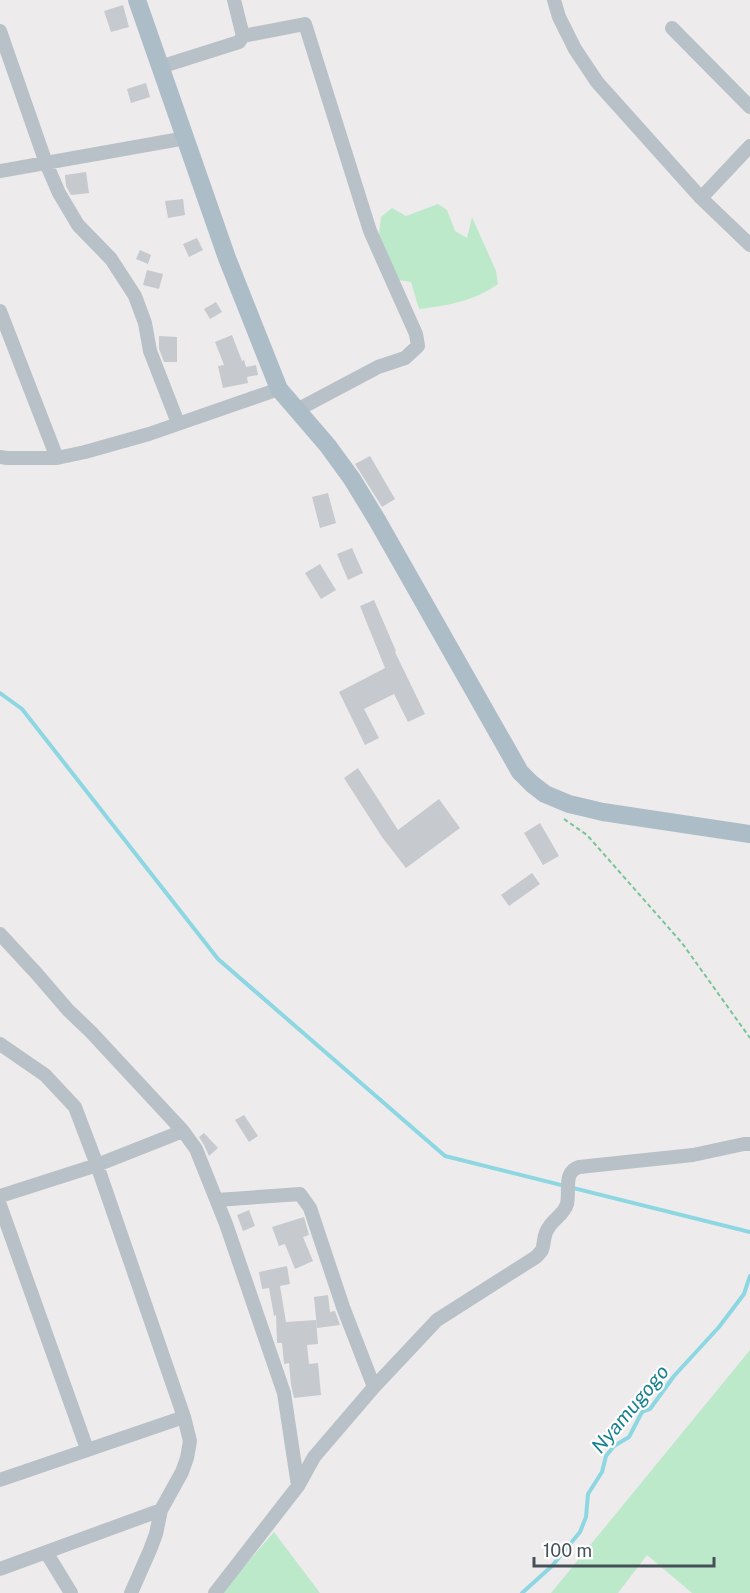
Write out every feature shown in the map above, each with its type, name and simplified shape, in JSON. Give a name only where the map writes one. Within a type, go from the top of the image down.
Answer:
[{"type":"main road","points":[[136,0],[227,258],[279,389],[328,446],[357,487],[520,772],[545,794],[569,804],[603,812],[750,834]]},
{"type":"street","points":[[234,0],[243,36]]},
{"type":"street","points":[[554,0],[574,49],[597,82],[701,198],[750,245]]},
{"type":"street","points":[[160,67],[239,42],[243,36],[305,24],[370,231],[416,334],[418,346],[405,358],[378,367],[297,410]]},
{"type":"street","points":[[672,28],[750,107]]},
{"type":"street","points":[[0,31],[46,163],[59,193],[78,225],[111,260],[135,296],[145,323],[150,351],[178,423]]},
{"type":"street","points":[[0,171],[186,138]]},
{"type":"street","points":[[701,198],[750,146]]},
{"type":"street","points":[[1,315],[57,458]]},
{"type":"street","points":[[0,457],[57,458],[85,452],[148,434],[279,389]]},
{"type":"street","points":[[0,934],[68,1010],[183,1131],[196,1149],[217,1200],[284,1393],[298,1486]]},
{"type":"street","points":[[0,1044],[45,1075],[75,1107],[184,1417],[190,1441],[182,1472],[161,1510],[153,1542],[131,1593]]},
{"type":"street","points":[[0,1196],[97,1165],[183,1131]]},
{"type":"street","points":[[215,1593],[298,1486],[314,1457],[374,1387],[437,1320],[536,1257],[542,1249],[543,1236],[549,1226],[567,1206],[569,1173],[573,1169],[693,1155],[750,1144]]},
{"type":"street","points":[[217,1200],[300,1194],[310,1208],[343,1307],[374,1387]]},
{"type":"street","points":[[0,1205],[87,1449]]},
{"type":"street","points":[[0,1480],[184,1417]]},
{"type":"street","points":[[0,1569],[161,1510]]},
{"type":"street","points":[[46,1552],[71,1593]]},
{"type":"path","points":[[562,817],[587,835],[682,943],[750,1038]]},
{"type":"green space","points":[[438,204],[447,210],[455,231],[467,238],[472,217],[496,271],[498,284],[470,299],[419,309],[411,282],[397,280],[378,244],[381,217],[392,208],[406,216]]},
{"type":"green space","points":[[750,1350],[750,1593],[692,1593],[647,1555],[618,1593],[551,1593]]},
{"type":"green space","points":[[274,1532],[320,1593],[221,1593]]},
{"type":"building","points":[[123,5],[129,27],[111,32],[104,11]]},
{"type":"building","points":[[146,83],[150,97],[131,103],[127,89]]},
{"type":"building","points":[[86,172],[89,193],[71,195],[66,186],[65,175]]},
{"type":"building","points":[[183,199],[185,215],[168,218],[165,201]]},
{"type":"building","points":[[197,238],[203,250],[189,257],[183,244]]},
{"type":"building","points":[[140,250],[151,255],[148,264],[136,259]]},
{"type":"building","points":[[147,270],[163,274],[159,289],[143,285]]},
{"type":"building","points":[[216,302],[222,312],[210,319],[204,309]]},
{"type":"building","points":[[232,335],[242,361],[244,360],[246,367],[256,365],[258,375],[247,377],[248,383],[223,388],[218,366],[224,365],[215,342]]},
{"type":"building","points":[[159,336],[177,337],[177,362],[164,362],[159,349]]},
{"type":"building","points":[[370,456],[395,499],[382,507],[355,464]]},
{"type":"building","points":[[328,493],[336,523],[320,528],[312,497]]},
{"type":"building","points":[[352,548],[363,573],[348,580],[337,554]]},
{"type":"building","points":[[320,564],[336,590],[321,599],[305,573]]},
{"type":"building","points":[[374,600],[395,652],[425,714],[408,722],[394,694],[364,709],[379,738],[365,745],[339,692],[385,668],[360,606]]},
{"type":"building","points":[[358,768],[398,830],[439,799],[460,828],[406,868],[382,837],[344,778]]},
{"type":"building","points":[[540,823],[559,856],[543,865],[524,833]]},
{"type":"building","points":[[532,873],[540,884],[509,906],[501,895]]},
{"type":"building","points":[[244,1115],[258,1136],[249,1142],[235,1120]]},
{"type":"building","points":[[204,1133],[218,1148],[209,1156],[199,1137]]},
{"type":"building","points":[[249,1210],[255,1226],[243,1231],[237,1215]]},
{"type":"building","points":[[304,1217],[309,1235],[303,1237],[313,1261],[295,1269],[285,1244],[279,1246],[272,1227]]},
{"type":"building","points":[[287,1266],[290,1284],[280,1286],[286,1322],[316,1320],[318,1344],[307,1345],[309,1364],[318,1363],[321,1395],[294,1398],[289,1363],[284,1364],[282,1343],[277,1343],[276,1315],[274,1316],[269,1288],[262,1289],[259,1272]]},
{"type":"building","points":[[328,1295],[330,1312],[335,1311],[340,1325],[317,1328],[314,1297]]},
{"type":"waterway","points":[[0,693],[22,709],[218,959],[445,1156],[750,1232]]},
{"type":"waterway","name":"Nyamugogo","points":[[522,1593],[552,1566],[580,1532],[586,1517],[588,1494],[602,1472],[606,1456],[614,1446],[629,1437],[642,1412],[650,1409],[674,1376],[719,1327],[744,1294],[750,1276]]}]
